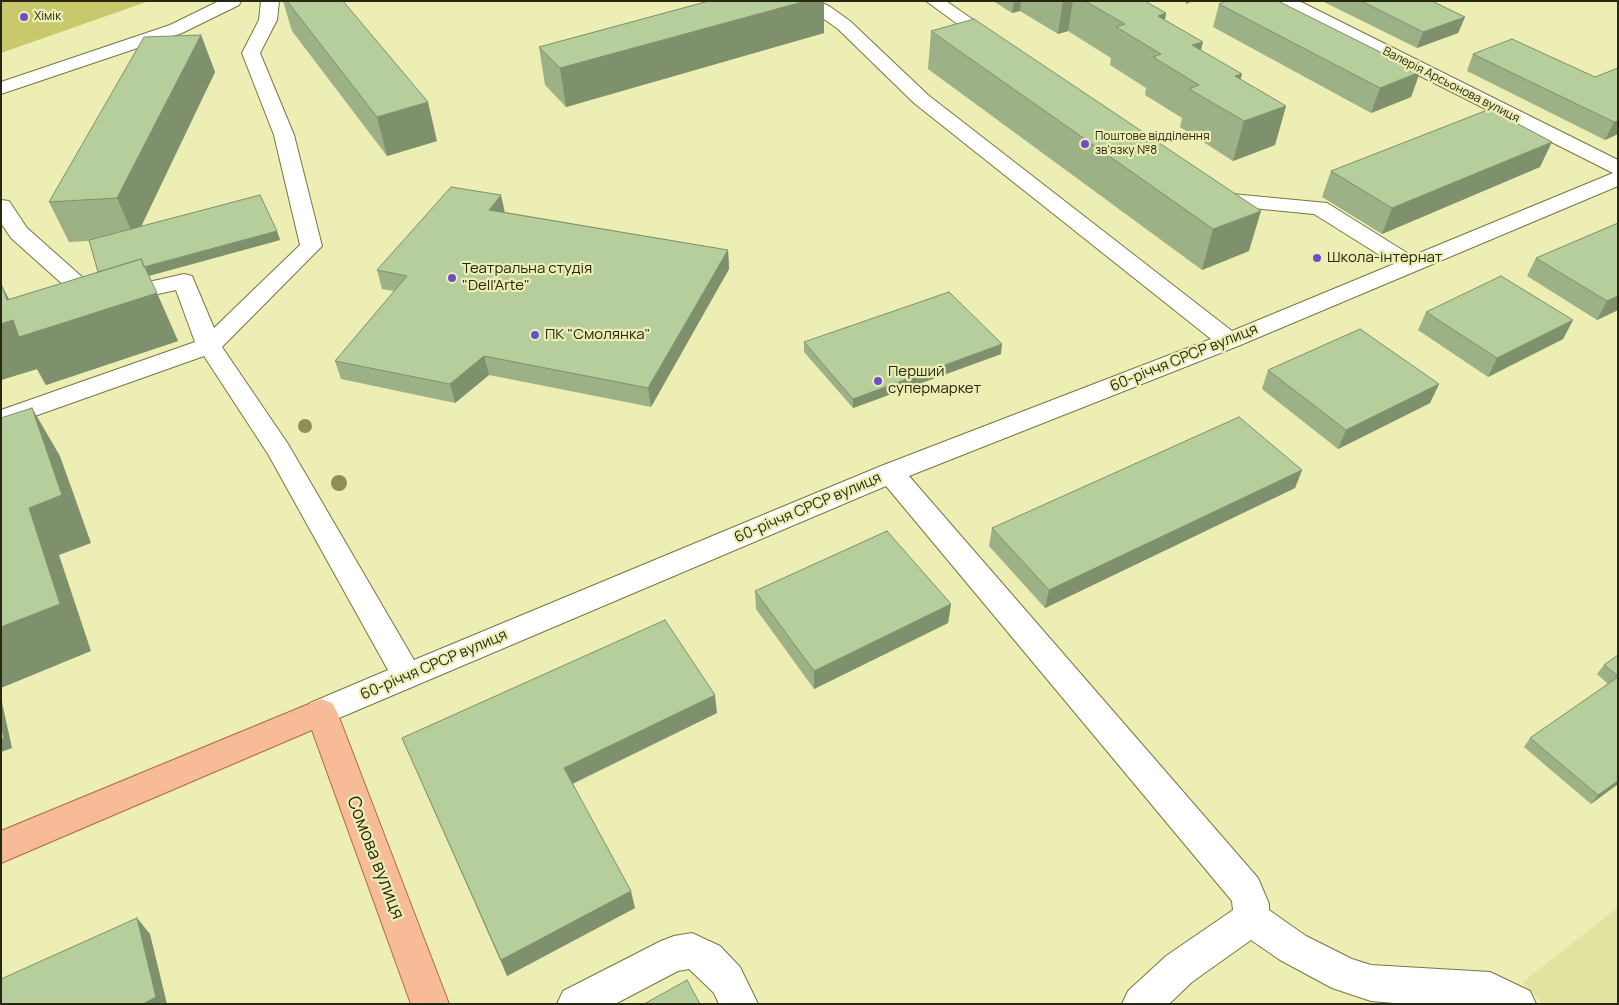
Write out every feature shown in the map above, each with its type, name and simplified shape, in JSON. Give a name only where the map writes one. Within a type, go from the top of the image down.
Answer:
[{"type":"main road","name":"60-річчя СРСР вулиця","points":[[1,848],[321,712]]},
{"type":"main road","name":"Сомова вулиця","points":[[321,712],[430,1004]]},
{"type":"street","points":[[1,88],[176,30],[233,1]]},
{"type":"street","points":[[1,419],[209,346],[311,246],[284,135],[251,53],[268,20],[270,1]]},
{"type":"street","points":[[802,1],[823,10],[844,25],[921,99],[1229,341]]},
{"type":"street","points":[[934,1],[1011,53]]},
{"type":"street","name":"Валерія Арсьонова вулиця","points":[[1285,1],[1618,168]]},
{"type":"street","name":"60-річчя СРСР вулиця","points":[[321,712],[891,473],[1229,341],[1618,178]]},
{"type":"street","points":[[1196,187],[1212,198],[1319,208],[1410,264]]},
{"type":"street","points":[[1,206],[19,233],[95,301],[184,281],[209,346],[279,450],[407,676]]},
{"type":"street","points":[[891,473],[1246,890],[1250,904],[1251,919]]},
{"type":"street","points":[[1141,1004],[1179,969],[1251,919]]},
{"type":"street","points":[[1251,919],[1293,948],[1345,975],[1371,983],[1490,991],[1517,1004]]},
{"type":"street","points":[[576,1004],[674,954],[692,951],[707,959],[727,980],[740,1004]]},
{"type":"shaded area","points":[[1,1],[149,1],[1,53]]},
{"type":"shaded area","points":[[1618,907],[1618,1004],[1543,1004],[1522,983]]},
{"type":"building","points":[[287,1],[343,1],[428,102],[377,117]]},
{"type":"building","points":[[709,1],[806,1],[560,68],[539,47]]},
{"type":"building","points":[[1085,1],[1145,1],[1166,13],[1158,16],[1203,42],[1192,45],[1242,74],[1235,76],[1286,106],[1244,121],[1189,89],[1199,85],[1153,57],[1161,54],[1116,27],[1125,24]]},
{"type":"building","points":[[1226,1],[1278,1],[1420,72],[1380,88],[1219,4]]},
{"type":"building","points":[[1361,1],[1432,1],[1465,17],[1423,32]]},
{"type":"building","points":[[974,19],[1261,211],[1213,229],[931,31]]},
{"type":"building","points":[[201,35],[117,198],[49,202],[144,37]]},
{"type":"building","points":[[1512,39],[1595,77],[1618,68],[1618,121],[1614,122],[1473,54]]},
{"type":"building","points":[[1490,109],[1552,142],[1392,208],[1331,171]]},
{"type":"building","name":"ПК \"Смолянка\"","points":[[451,187],[501,195],[489,210],[728,250],[648,388],[484,356],[450,384],[335,361],[407,276],[377,270]]},
{"type":"building","points":[[260,195],[277,231],[144,267],[141,259],[98,272],[89,240]]},
{"type":"building","points":[[1618,223],[1618,296],[1607,301],[1536,258]]},
{"type":"building","points":[[141,259],[157,293],[19,337],[13,320],[1,324],[1,286],[7,300]]},
{"type":"building","points":[[1501,276],[1573,320],[1497,358],[1426,312]]},
{"type":"building","name":"Перший супермаркет","points":[[949,292],[1002,344],[853,399],[804,342]]},
{"type":"building","points":[[1360,329],[1439,384],[1346,430],[1268,370]]},
{"type":"building","points":[[32,408],[62,495],[29,508],[60,604],[1,627],[1,418]]},
{"type":"building","points":[[1239,417],[1302,470],[1049,590],[992,528]]},
{"type":"building","points":[[887,531],[951,604],[814,671],[755,591]]},
{"type":"building","points":[[665,620],[715,695],[564,768],[631,891],[501,960],[402,738]]},
{"type":"building","points":[[1618,655],[1618,676],[1604,665]]},
{"type":"building","points":[[1618,677],[1618,781],[1598,795],[1530,738]]},
{"type":"building","points":[[1,724],[4,738],[1,740]]},
{"type":"building","points":[[137,918],[156,997],[143,1004],[1,1004],[1,979]]},
{"type":"building","points":[[687,980],[700,1004],[644,1004]]},
{"type":"place","name":"Хiмік","points":[[24,17]]},
{"type":"place","name":"Поштове відділення зв'язку №8","points":[[1085,144]]},
{"type":"place","name":"Школа-інтернат","points":[[1317,258]]},
{"type":"place","name":"Театральна студiя \"Dell'Arte\"","points":[[452,278]]},
{"type":"place","name":"ПК \"Смолянка\"","points":[[535,335]]},
{"type":"place","name":"Перший супермаркет","points":[[878,381]]}]
